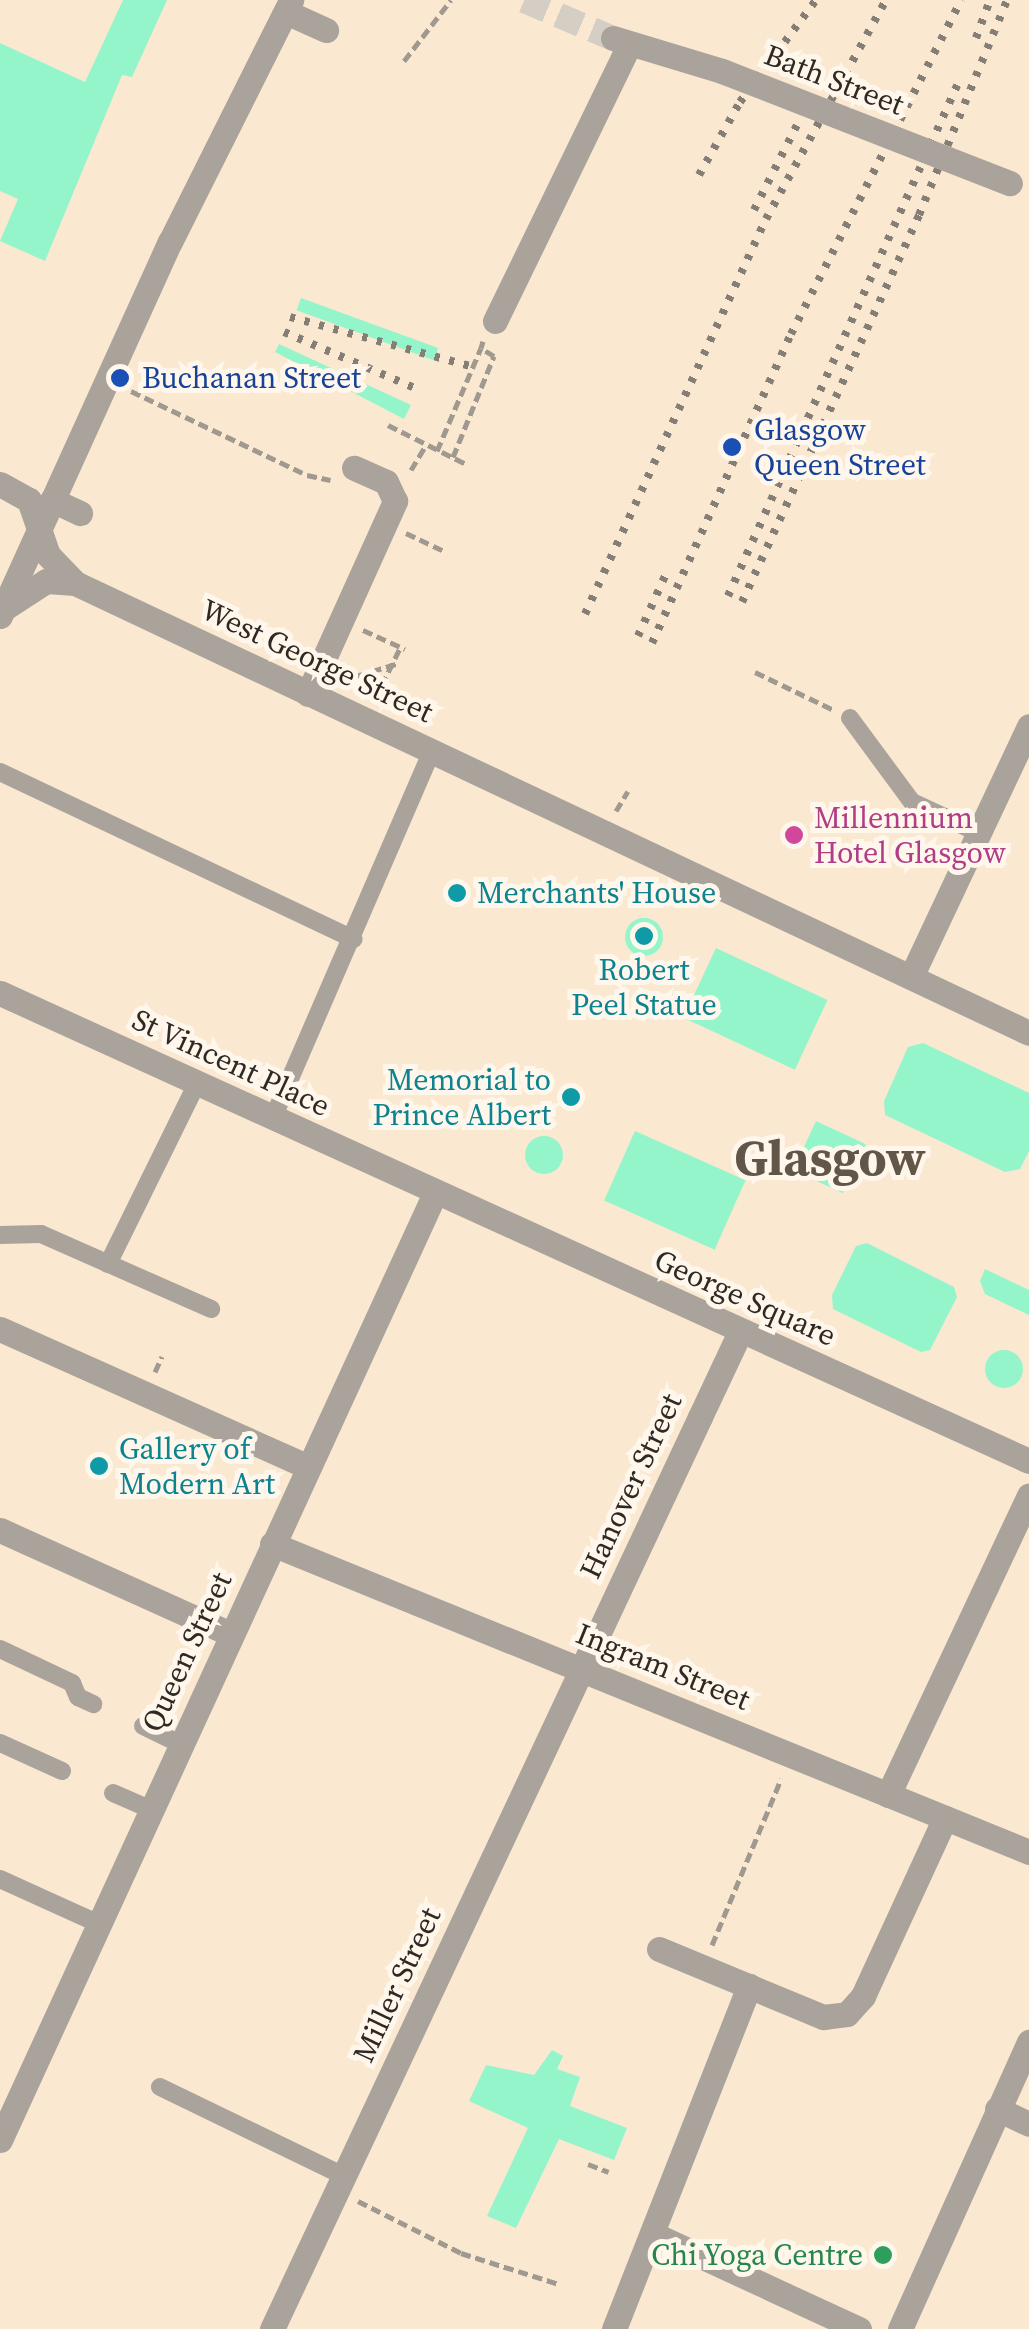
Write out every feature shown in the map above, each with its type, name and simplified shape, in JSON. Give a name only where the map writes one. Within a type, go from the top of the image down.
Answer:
[{"type":"street","points":[[1,612],[108,380],[164,242],[288,6],[326,30]]},
{"type":"street","name":"Bath Street","points":[[495,322],[621,41],[722,71],[1019,187]]},
{"type":"street","points":[[308,694],[387,524],[396,493],[354,468]]},
{"type":"street","points":[[0,484],[29,500],[48,554],[75,583]]},
{"type":"street","points":[[52,500],[80,513]]},
{"type":"street","points":[[1,612],[46,581],[75,583]]},
{"type":"street","name":"West George Street","points":[[75,583],[911,977]]},
{"type":"street","points":[[1029,726],[911,977],[1029,1033]]},
{"type":"street","name":"St Vincent Place","points":[[0,993],[435,1193]]},
{"type":"street","name":"George Square","points":[[435,1193],[1029,1462]]},
{"type":"street","name":"Queen Street","points":[[0,2140],[435,1193]]},
{"type":"street","points":[[0,1330],[309,1467]]},
{"type":"street","name":"Hanover Street","points":[[580,1669],[740,1332]]},
{"type":"street","points":[[888,1795],[1029,1495]]},
{"type":"street","points":[[0,1530],[230,1634]]},
{"type":"street","name":"Ingram Street","points":[[272,1544],[1029,1852]]},
{"type":"street","name":"Miller Street","points":[[272,2329],[580,1669]]},
{"type":"street","points":[[660,1949],[823,2017],[856,2008],[945,1818]]},
{"type":"street","points":[[614,2329],[749,1986]]},
{"type":"street","points":[[900,2329],[1029,2042]]},
{"type":"street","points":[[997,2109],[1029,2124]]},
{"type":"street","points":[[653,2234],[859,2329]]},
{"type":"lane","points":[[850,718],[912,802],[979,833]]},
{"type":"lane","points":[[273,1118],[432,751]]},
{"type":"lane","points":[[0,772],[353,939]]},
{"type":"lane","points":[[108,1264],[196,1082]]},
{"type":"lane","points":[[0,1235],[38,1234],[211,1308]]},
{"type":"lane","points":[[0,1649],[72,1683],[78,1698],[93,1704]]},
{"type":"lane","points":[[144,1726],[180,1744]]},
{"type":"lane","points":[[0,1743],[62,1771]]},
{"type":"lane","points":[[113,1793],[150,1809]]},
{"type":"lane","points":[[0,1879],[99,1924]]},
{"type":"lane","points":[[160,2087],[341,2183]]},
{"type":"path","points":[[404,61],[451,0]]},
{"type":"path","points":[[438,452],[495,322]]},
{"type":"path","points":[[453,457],[494,356],[481,348]]},
{"type":"path","points":[[108,380],[306,475],[346,487],[354,468]]},
{"type":"path","points":[[388,425],[468,465]]},
{"type":"path","points":[[387,524],[444,551]]},
{"type":"path","points":[[384,681],[402,648],[391,643]]},
{"type":"path","points":[[308,694],[397,662]]},
{"type":"path","points":[[755,672],[850,718]]},
{"type":"path","points":[[704,1966],[791,1755]]},
{"type":"path","points":[[588,2164],[609,2172]]},
{"type":"path","points":[[341,2183],[461,2252],[559,2284]]},
{"type":"shaded area","points":[[0,0],[1029,0],[1029,2329],[0,2329]]},
{"type":"green space","points":[[123,0],[167,0],[132,77],[122,75],[45,261],[0,241],[18,199],[0,191],[0,43],[85,82]]},
{"type":"green space","points":[[301,298],[438,348],[434,360],[297,310]]},
{"type":"green space","points":[[279,344],[411,405],[404,419],[275,352]]},
{"type":"green space","points":[[644,918],[658,923],[663,937],[658,951],[644,956],[630,951],[625,937],[630,923]]},
{"type":"green space","points":[[716,948],[827,1000],[795,1070],[683,1018]]},
{"type":"green space","points":[[923,1043],[1029,1093],[1029,1151],[1020,1169],[1005,1172],[885,1115],[884,1101],[908,1047]]},
{"type":"green space","points":[[816,1121],[866,1144],[843,1193],[793,1170]]},
{"type":"green space","points":[[635,1131],[746,1180],[715,1250],[604,1200]]},
{"type":"green space","points":[[544,1136],[558,1141],[563,1155],[558,1169],[544,1174],[530,1169],[525,1155],[530,1141]]},
{"type":"green space","points":[[867,1243],[954,1287],[957,1297],[930,1350],[921,1352],[833,1309],[832,1295],[856,1246]]},
{"type":"green space","points":[[985,1269],[1029,1290],[1029,1315],[985,1294],[980,1281]]},
{"type":"green space","points":[[1004,1350],[1018,1355],[1023,1369],[1018,1383],[1004,1388],[990,1383],[985,1369],[990,1355]]},
{"type":"green space","points":[[552,2050],[563,2056],[557,2069],[580,2077],[570,2106],[627,2128],[614,2160],[559,2139],[516,2228],[487,2216],[528,2128],[469,2101],[486,2065],[534,2075]]},
{"type":"tunnel","points":[[524,0],[613,38]]},
{"type":"railway","points":[[699,175],[740,102],[816,0]]},
{"type":"railway","points":[[585,614],[766,219],[886,0]]},
{"type":"railway","points":[[652,643],[791,334],[961,0]]},
{"type":"railway","points":[[976,38],[990,0]]},
{"type":"railway","points":[[742,602],[919,215],[1007,0]]},
{"type":"railway","points":[[728,596],[960,79]]},
{"type":"railway","points":[[754,210],[797,125]]},
{"type":"railway","points":[[290,317],[470,366]]},
{"type":"railway","points":[[284,332],[419,390]]},
{"type":"railway","points":[[638,636],[665,576]]},
{"type":"place","name":"Buchanan Street","points":[[120,378]]},
{"type":"place","name":"Glasgow Queen Street","points":[[732,447]]},
{"type":"place","name":"Millennium Hotel Glasgow","points":[[794,835]]},
{"type":"place","name":"Merchants' House","points":[[457,893]]},
{"type":"place","name":"Robert Peel Statue","points":[[644,936]]},
{"type":"place","name":"Memorial to Prince Albert","points":[[571,1097]]},
{"type":"place","name":"Gallery of Modern Art","points":[[99,1466]]},
{"type":"place","name":"Chi Yoga Centre","points":[[883,2255]]},
{"type":"district","name":"Glasgow","points":[[830,1158]]}]
